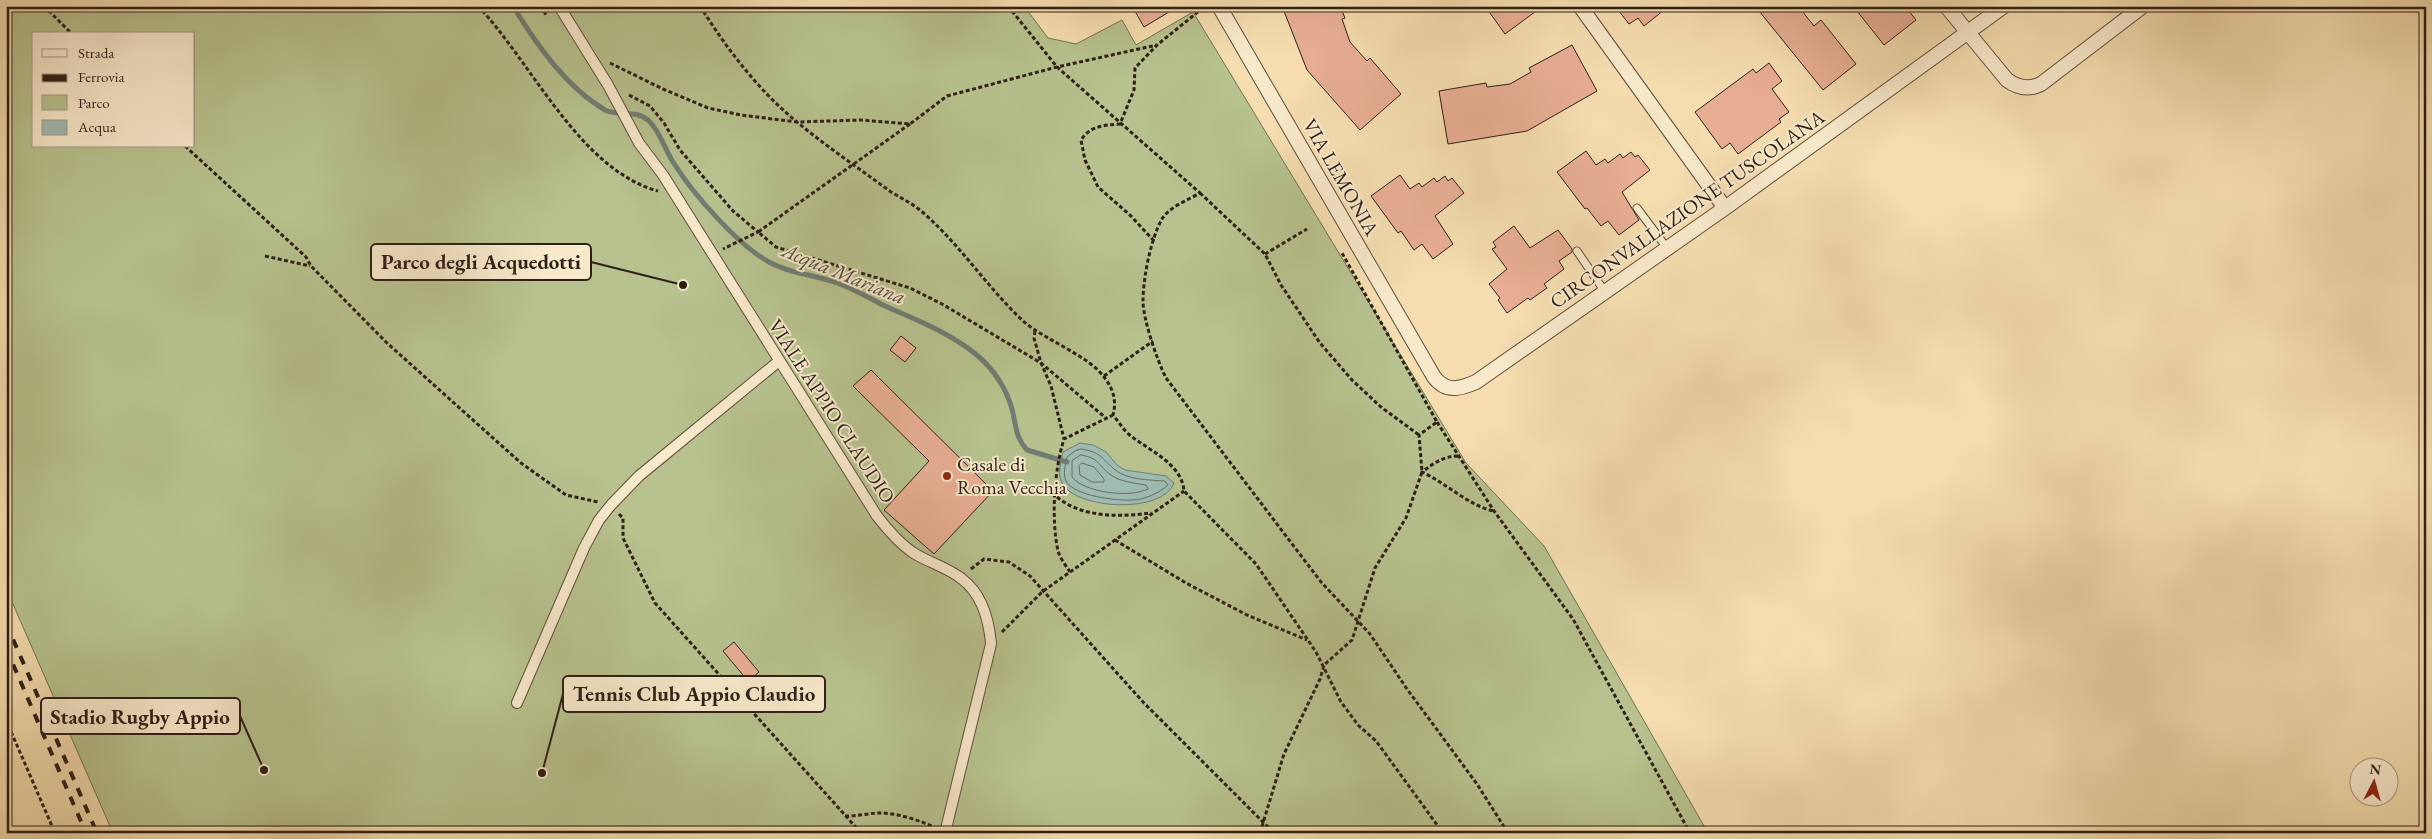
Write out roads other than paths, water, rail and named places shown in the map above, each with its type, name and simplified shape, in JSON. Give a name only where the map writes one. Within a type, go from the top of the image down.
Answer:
[{"type":"street","name":"VIALE APPIO CLAUDIO","points":[[559,6],[614,95],[632,129],[890,533],[911,551],[963,579],[981,602],[989,626],[991,644],[941,831]]},
{"type":"street","name":"VIA LEMONIA","points":[[1219,6],[1428,368]]},
{"type":"street","points":[[1580,6],[1725,208]]},
{"type":"street","points":[[1946,6],[2007,80],[2020,87],[2032,88],[2047,79],[2143,6]]},
{"type":"street","name":"CIRCONVALLAZIONE TUSCOLANA","points":[[1428,368],[1443,386],[1452,389],[1476,382],[1725,208],[1969,34],[2004,6]]},
{"type":"street","points":[[517,702],[584,548],[599,520],[639,476],[779,361]]},
{"type":"lane","points":[[1637,208],[1667,248]]},
{"type":"lane","points":[[1577,251],[1605,292]]},
{"type":"water","points":[[1080,443],[1093,445],[1106,452],[1117,465],[1125,470],[1166,476],[1174,483],[1167,493],[1154,500],[1137,504],[1119,505],[1084,499],[1070,492],[1062,483],[1060,476],[1063,452]]},
{"type":"waterway","name":"Acqua Mariana","points":[[513,6],[542,50],[577,89],[605,110],[638,115],[648,120],[656,130],[675,165],[693,190],[744,244],[769,262],[849,288],[933,328],[968,348],[989,367],[999,380],[1012,409],[1018,435],[1027,450],[1067,462]]},
{"type":"railway","points":[[6,623],[97,833]]},
{"type":"railway","points":[[6,648],[86,833]]},
{"type":"place","name":"Parco degli Acquedotti","points":[[683,285]]},
{"type":"place","name":"Casale di Roma Vecchia","points":[[947,476]]},
{"type":"place","name":"Stadio Rugby Appio","points":[[264,770]]},
{"type":"place","name":"Tennis Club Appio Claudio","points":[[542,773]]}]
